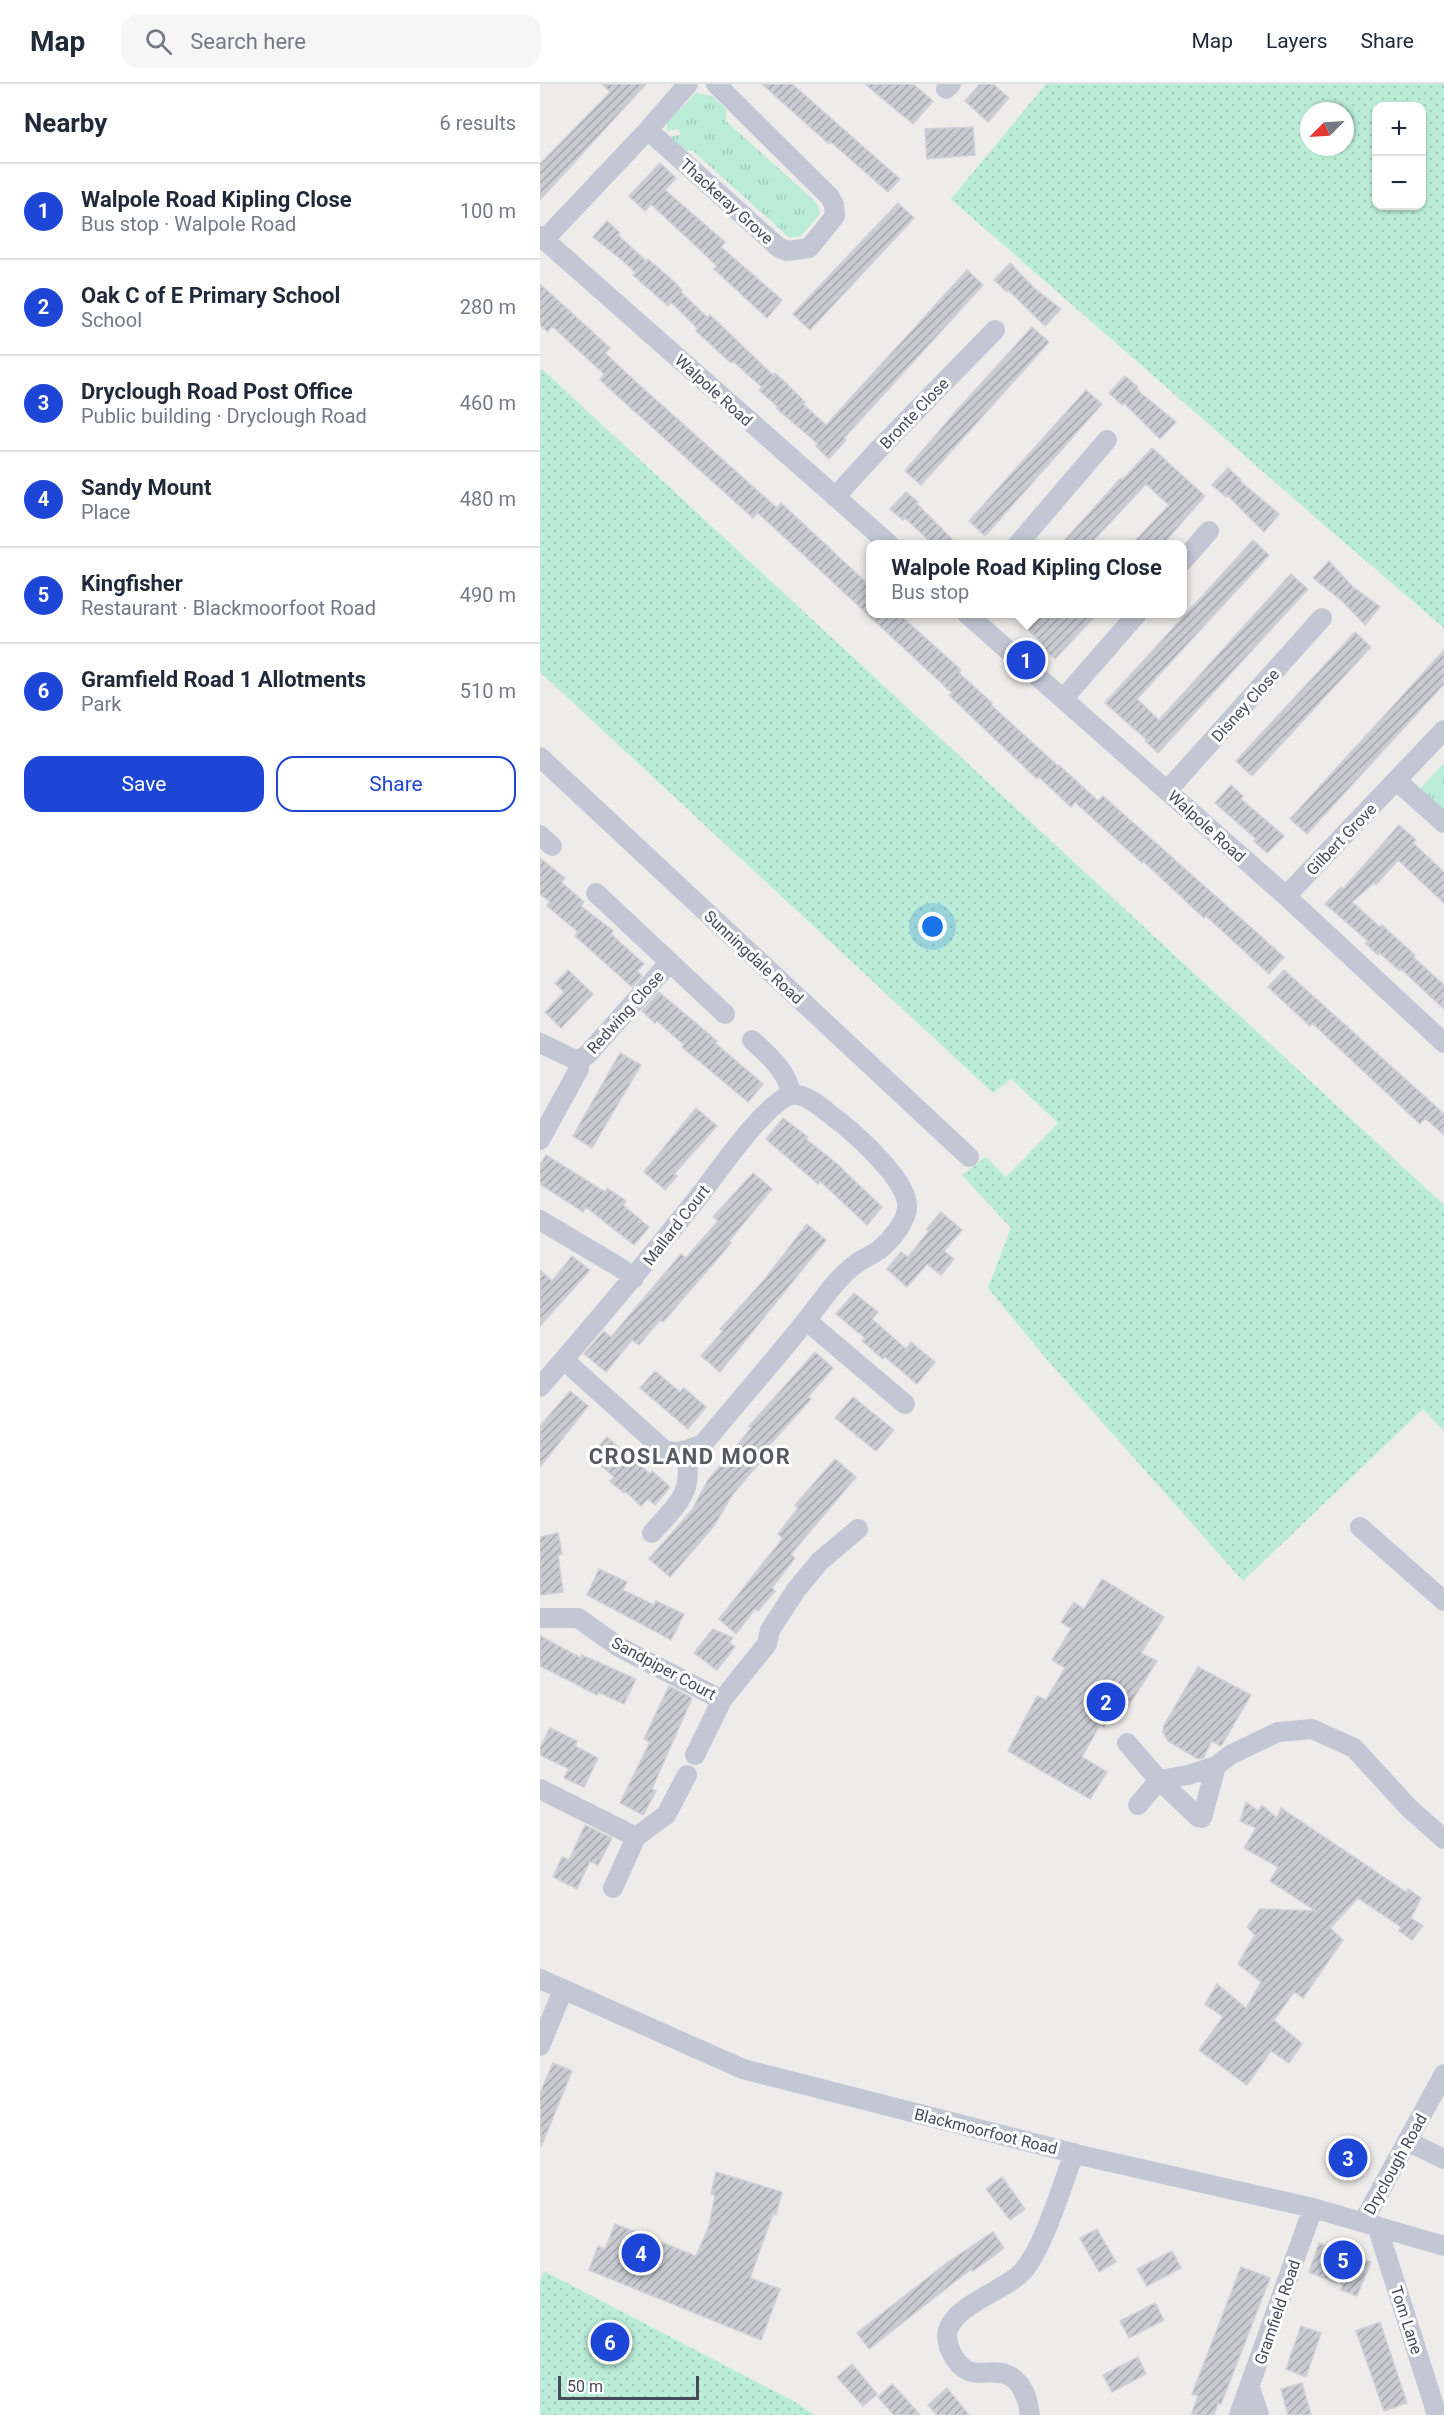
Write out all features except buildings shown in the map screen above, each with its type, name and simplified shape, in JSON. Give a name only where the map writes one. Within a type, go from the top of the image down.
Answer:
[{"type":"street","points":[[542,238],[648,130],[688,84]]},
{"type":"street","name":"Thackeray Grove","points":[[648,130],[778,247],[787,251],[809,248],[835,216],[834,205],[830,197],[716,84]]},
{"type":"street","name":"Walpole Road","points":[[542,238],[884,540]]},
{"type":"street","name":"Bronte Close","points":[[835,497],[995,330]]},
{"type":"street","points":[[1021,540],[1107,440]]},
{"type":"street","points":[[1187,556],[1209,531]]},
{"type":"street","name":"Walpole Road","points":[[971,618],[1286,896],[1444,1043]]},
{"type":"street","points":[[1063,699],[1134,618]]},
{"type":"street","name":"Disney Close","points":[[1167,791],[1322,618]]},
{"type":"street","name":"Gilbert Grove","points":[[1286,896],[1444,730]]},
{"type":"street","name":"Sunningdale Road","points":[[540,757],[969,1157]]},
{"type":"street","points":[[1397,781],[1444,824]]},
{"type":"street","name":"Redwing Close","points":[[596,893],[725,1014]]},
{"type":"street","name":"Redwing Close","points":[[578,1061],[588,1054],[670,962]]},
{"type":"street","points":[[564,1360],[664,1449],[672,1452],[685,1451],[704,1444],[807,1321],[829,1290],[852,1266],[879,1250],[894,1234],[905,1216],[908,1204],[903,1189],[879,1160],[847,1128],[810,1100],[791,1094],[789,1082],[779,1066],[752,1040]]},
{"type":"street","name":"Redwing Close","points":[[540,1043],[578,1061]]},
{"type":"street","name":"Redwing Close","points":[[540,1140],[579,1069],[578,1061]]},
{"type":"street","name":"Mallard Court","points":[[540,1387],[634,1278],[759,1120],[791,1094]]},
{"type":"street","points":[[540,1220],[620,1267],[634,1278]]},
{"type":"street","points":[[807,1321],[905,1404]]},
{"type":"street","points":[[652,1533],[685,1494],[690,1470],[685,1451]]},
{"type":"street","points":[[1360,1527],[1444,1602]]},
{"type":"street","name":"Sandpiper Court","points":[[695,1755],[722,1700],[767,1644],[770,1630],[796,1590],[820,1561],[858,1529]]},
{"type":"street","name":"Sandpiper Court","points":[[540,1618],[578,1618],[619,1647],[722,1700]]},
{"type":"street","points":[[1137,1805],[1159,1780],[1188,1775],[1216,1766],[1238,1751],[1278,1732],[1312,1729],[1354,1748],[1408,1808],[1444,1839]]},
{"type":"street","points":[[1127,1743],[1159,1780],[1198,1817],[1202,1818],[1216,1766]]},
{"type":"street","points":[[613,1888],[636,1837],[666,1815],[687,1775]]},
{"type":"street","points":[[540,1789],[636,1837]]},
{"type":"street","name":"Blackmoorfoot Road","points":[[540,1979],[743,2068],[1074,2153],[1313,2208],[1444,2246]]},
{"type":"street","points":[[540,2046],[563,1990]]},
{"type":"street","name":"Dryclough Road","points":[[1370,2224],[1407,2141],[1444,2074]]},
{"type":"street","points":[[1407,2141],[1444,2159]]},
{"type":"street","points":[[1030,2415],[1025,2394],[1018,2383],[1008,2375],[967,2371],[955,2360],[948,2346],[948,2330],[955,2317],[1003,2287],[1023,2271],[1036,2252],[1074,2153]]},
{"type":"street","name":"Gramfield Road","points":[[1239,2415],[1313,2208]]},
{"type":"street","name":"Tom Lane","points":[[1370,2224],[1437,2415]]},
{"type":"street","points":[[1250,2388],[1258,2415]]},
{"type":"green space","points":[[1046,84],[1444,84],[1444,628],[951,199]]},
{"type":"green space","points":[[696,93],[712,96],[726,109],[726,121],[816,202],[820,214],[801,236],[790,238],[692,150],[681,151],[668,137],[680,135],[679,129],[667,131],[667,122]]},
{"type":"green space","points":[[542,369],[1444,1205],[1444,1431],[1423,1409],[1243,1581],[1048,1361],[988,1288],[1011,1228],[962,1175],[986,1157],[1006,1177],[1058,1123],[1011,1079],[993,1093],[540,672],[540,371]]},
{"type":"green space","points":[[1444,763],[1444,818],[1417,792]]},
{"type":"green space","points":[[544,2271],[795,2402],[815,2415],[540,2415],[540,2282]]},
{"type":"place","name":"Walpole Road Kipling Close","points":[[1026,660]]},
{"type":"place","name":"Oak C of E Primary School","points":[[1106,1702]]},
{"type":"place","name":"Dryclough Road Post Office","points":[[1348,2158]]},
{"type":"place","name":"Sandy Mount","points":[[641,2253]]},
{"type":"place","name":"Kingfisher","points":[[1343,2260]]},
{"type":"place","name":"Gramfield Road 1 Allotments","points":[[610,2342]]},
{"type":"district","name":"CROSLAND MOOR","points":[[690,1456]]}]
